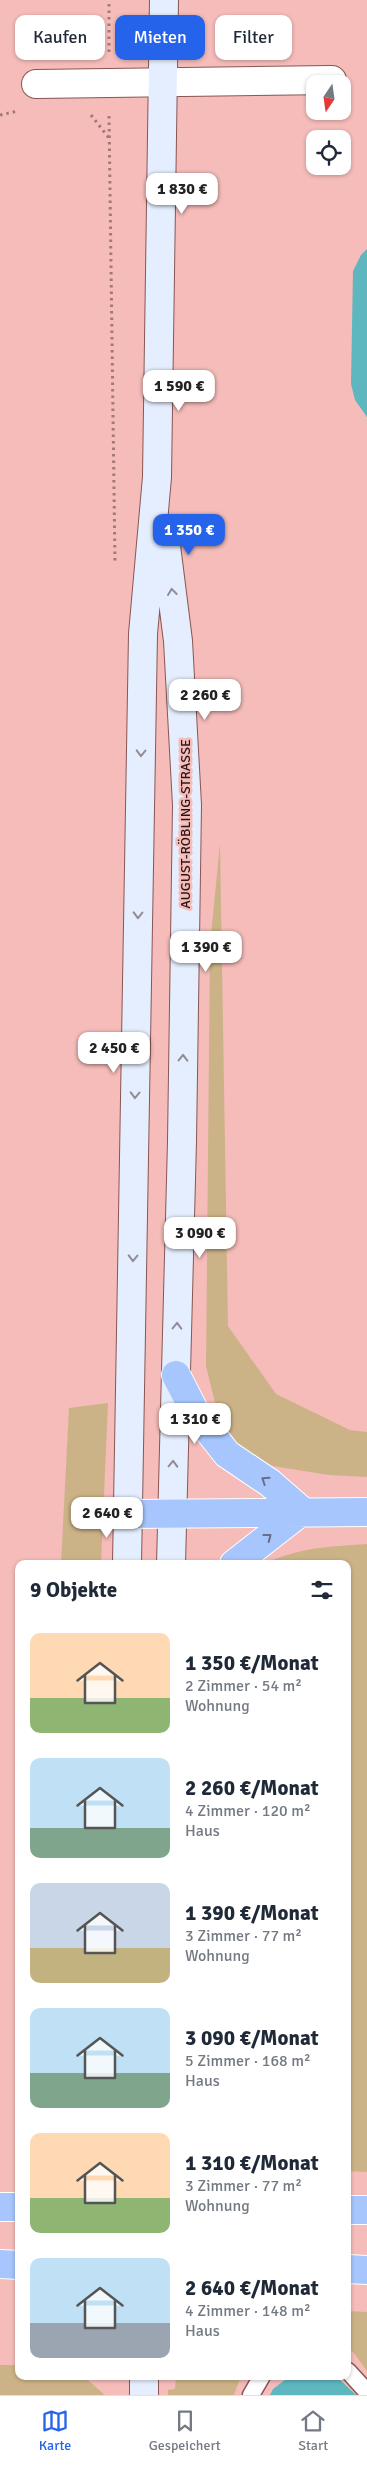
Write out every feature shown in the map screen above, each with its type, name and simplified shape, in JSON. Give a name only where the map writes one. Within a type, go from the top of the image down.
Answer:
[{"type":"highway","points":[[176,1375],[198,1416],[227,1454],[270,1483],[302,1511]]},
{"type":"highway","points":[[239,1560],[302,1511]]},
{"type":"highway","points":[[128,1514],[302,1511],[367,1512]]},
{"type":"highway","points":[[0,2207],[15,2207]]},
{"type":"highway","points":[[351,2210],[367,2210]]},
{"type":"highway","points":[[0,2264],[15,2265]]},
{"type":"highway","points":[[351,2269],[367,2270]]},
{"type":"street","name":"AUGUST-RÖBLING-STRASSE","points":[[128,1560],[143,634],[157,476],[164,0]]},
{"type":"street","points":[[36,84],[306,80]]},
{"type":"street","name":"AUGUST-RÖBLING-STRASSE","points":[[157,476],[178,641],[187,804],[171,1560]]},
{"type":"lane","points":[[351,2374],[367,2392]]},
{"type":"lane","points":[[252,2395],[260,2380]]},
{"type":"shaded area","points":[[220,844],[228,1326],[276,1394],[350,1430],[367,1432],[367,1477],[329,1475],[266,1465],[242,1450],[218,1415],[206,1366],[210,945]]},
{"type":"shaded area","points":[[108,1403],[101,1560],[61,1560],[69,1408]]},
{"type":"shaded area","points":[[367,1544],[367,2172],[351,2171],[351,1560],[272,1560],[302,1551]]},
{"type":"shaded area","points":[[351,2311],[367,2312],[367,2371],[351,2351]]},
{"type":"shaded area","points":[[0,2365],[15,2365],[15,2380],[88,2380],[105,2395],[0,2395]]},
{"type":"shaded area","points":[[176,2380],[240,2380],[234,2395],[168,2395],[168,2390],[175,2389]]},
{"type":"water","points":[[367,249],[367,417],[355,400],[351,384],[353,271],[361,255]]},
{"type":"water","points":[[285,2380],[340,2380],[356,2395],[270,2395],[273,2389]]}]
